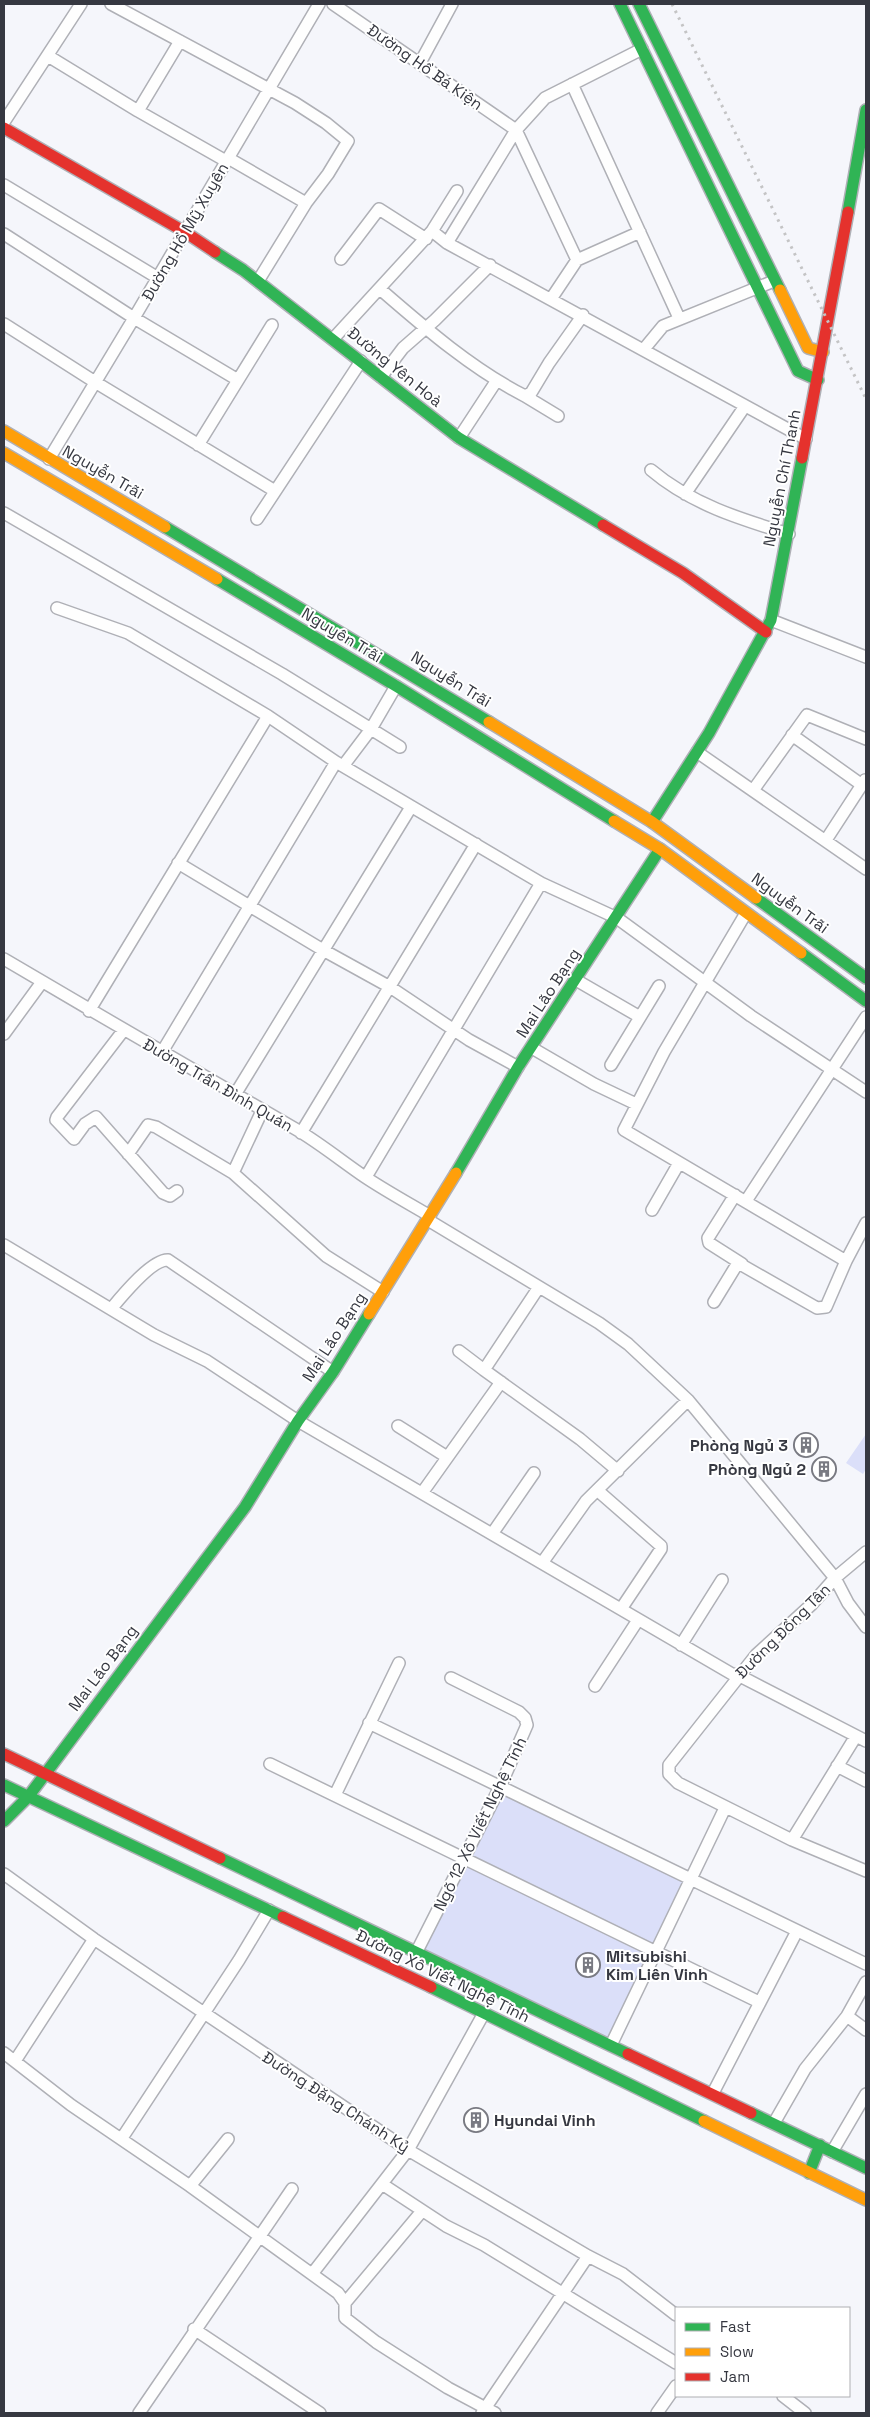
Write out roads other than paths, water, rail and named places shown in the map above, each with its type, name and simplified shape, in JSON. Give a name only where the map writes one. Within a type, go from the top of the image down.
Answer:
[{"type":"main road","points":[[620,4],[798,371],[818,380]]},
{"type":"main road","points":[[639,4],[808,348],[823,352]]},
{"type":"main road","points":[[642,49],[658,41]]},
{"type":"main road","name":"Nguyễn Chí Thanh","points":[[652,822],[697,752],[766,632],[771,620],[818,380],[866,110]]},
{"type":"main road","name":"Đường Yên Hoà","points":[[4,128],[185,232],[258,281],[459,438],[683,572],[766,632]]},
{"type":"main road","name":"Nguyễn Trãi","points":[[4,431],[48,459],[314,614],[652,822],[866,978]]},
{"type":"main road","name":"Nguyên Trãi","points":[[4,453],[396,686],[660,849]]},
{"type":"main road","points":[[652,822],[660,849],[866,1001]]},
{"type":"main road","name":"Mai Lão Bạng","points":[[4,1820],[28,1797],[44,1773],[246,1508],[298,1421],[333,1372],[384,1292],[518,1067],[617,918],[660,849]]},
{"type":"main road","name":"Đường Xô Viết Nghệ Tĩnh","points":[[4,1754],[416,1951],[489,2001],[809,2173],[866,2200]]},
{"type":"main road","name":"Đường Xô Viết Nghệ Tĩnh","points":[[4,1785],[269,1910],[489,2001],[611,2045],[866,2168]]},
{"type":"main road","points":[[809,2173],[820,2145]]},
{"type":"street","points":[[4,122],[81,4]]},
{"type":"street","points":[[111,4],[268,89],[326,123],[348,141],[328,174],[306,203],[258,281]]},
{"type":"street","name":"Đường Hồ Mỹ Xuyên","points":[[48,459],[158,278],[319,4]]},
{"type":"street","name":"Đường Hồ Bá Kiện","points":[[334,4],[349,8],[420,63],[516,130]]},
{"type":"street","points":[[420,63],[452,4]]},
{"type":"street","points":[[138,111],[180,41]]},
{"type":"street","points":[[447,242],[516,130],[544,98],[642,49]]},
{"type":"street","points":[[48,56],[138,111],[306,203]]},
{"type":"street","points":[[572,84],[679,318]]},
{"type":"street","points":[[516,130],[577,260]]},
{"type":"street","points":[[4,185],[158,278]]},
{"type":"street","points":[[334,339],[429,235],[457,191]]},
{"type":"street","points":[[341,259],[378,208],[490,265],[806,439]]},
{"type":"street","points":[[551,299],[577,260],[640,232]]},
{"type":"street","points":[[4,234],[134,318],[238,380]]},
{"type":"street","points":[[381,377],[403,348],[450,307],[490,265]]},
{"type":"street","points":[[644,349],[663,326],[774,281]]},
{"type":"street","points":[[380,289],[425,328],[497,380],[558,416]]},
{"type":"street","points":[[525,396],[531,394],[549,363],[583,316]]},
{"type":"street","points":[[4,324],[95,382],[275,491]]},
{"type":"street","points":[[198,445],[272,325]]},
{"type":"street","points":[[257,519],[361,361]]},
{"type":"street","points":[[459,438],[497,380]]},
{"type":"street","points":[[685,494],[745,406]]},
{"type":"street","points":[[651,470],[666,483],[685,494],[731,516],[789,534]]},
{"type":"street","points":[[4,513],[282,674],[400,747]]},
{"type":"street","points":[[57,608],[128,633],[268,716],[340,764],[411,807],[541,883],[617,918],[751,1016],[866,1092]]},
{"type":"street","points":[[771,620],[866,657]]},
{"type":"street","points":[[162,1052],[249,906],[340,764],[371,729],[396,686]]},
{"type":"street","points":[[754,789],[804,717],[810,715],[866,739]]},
{"type":"street","points":[[89,1011],[268,716]]},
{"type":"street","points":[[792,735],[864,782],[826,840]]},
{"type":"street","points":[[697,752],[754,789],[866,869]]},
{"type":"street","points":[[236,1093],[411,807]]},
{"type":"street","points":[[301,1132],[476,844]]},
{"type":"street","points":[[178,863],[390,988],[469,1040],[518,1067]]},
{"type":"street","points":[[366,1178],[453,1028],[541,883]]},
{"type":"street","points":[[746,913],[705,981],[636,1104],[625,1127],[626,1132],[846,1261]]},
{"type":"street","name":"Đường Trần Đình Quán","points":[[4,959],[123,1031],[236,1093],[262,1111],[301,1132],[366,1178],[619,1337],[688,1400],[835,1578],[848,1603],[866,1627]]},
{"type":"street","points":[[576,980],[640,1017]]},
{"type":"street","points":[[4,1034],[42,982]]},
{"type":"street","points":[[612,1065],[659,986]]},
{"type":"street","points":[[866,1017],[833,1069],[741,1198],[708,1238],[709,1243],[742,1264],[822,1309],[830,1303],[846,1261],[866,1223]]},
{"type":"street","points":[[123,1031],[56,1120],[74,1139],[86,1124],[96,1117],[163,1193],[170,1196],[177,1191]]},
{"type":"street","points":[[532,1048],[594,1084],[636,1104]]},
{"type":"street","points":[[233,1173],[262,1111]]},
{"type":"street","points":[[128,1154],[148,1125],[156,1127],[233,1173],[326,1256],[384,1292]]},
{"type":"street","points":[[652,1210],[679,1163]]},
{"type":"street","points":[[4,1244],[154,1335],[207,1361],[298,1421],[681,1645],[732,1674],[738,1675],[861,1738],[837,1766],[792,1840]]},
{"type":"street","points":[[110,1309],[138,1280],[162,1260],[168,1260],[333,1372]]},
{"type":"street","points":[[714,1302],[736,1266],[742,1264]]},
{"type":"street","points":[[484,1370],[539,1287]]},
{"type":"street","points":[[459,1351],[580,1439],[618,1471]]},
{"type":"street","points":[[422,1493],[501,1382]]},
{"type":"street","points":[[542,1563],[575,1516],[598,1490],[688,1400]]},
{"type":"street","points":[[398,1426],[447,1456]]},
{"type":"street","points":[[492,1534],[534,1473]]},
{"type":"street","points":[[598,1490],[661,1546],[661,1549],[622,1609]]},
{"type":"street","name":"Đường Đồng Tân","points":[[725,1808],[671,1778],[668,1771],[669,1765],[738,1675],[764,1646],[811,1605],[835,1578],[866,1552]]},
{"type":"street","points":[[681,1645],[722,1580]]},
{"type":"street","points":[[595,1686],[638,1620]]},
{"type":"street","points":[[335,1795],[368,1723],[399,1663]]},
{"type":"street","name":"Ngõ 12 Xô Viết Nghệ Tĩnh","points":[[416,1951],[500,1787],[526,1729],[525,1718],[519,1712],[451,1678]]},
{"type":"street","points":[[368,1723],[866,1964]]},
{"type":"street","points":[[270,1764],[463,1859],[656,1950],[759,2002]]},
{"type":"street","points":[[837,1766],[866,1781]]},
{"type":"street","points":[[611,2045],[725,1808],[792,1840],[866,1871]]},
{"type":"street","name":"Đường Đặng Chánh Kỷ","points":[[4,1874],[94,1939],[408,2150],[588,2256],[623,2274],[675,2314]]},
{"type":"street","points":[[122,2138],[204,2014],[269,1910]]},
{"type":"street","points":[[712,2093],[797,1931]]},
{"type":"street","points":[[15,2061],[94,1939]]},
{"type":"street","points":[[774,2123],[805,2069],[848,2016],[866,1982]]},
{"type":"street","points":[[312,2274],[408,2150],[489,2001]]},
{"type":"street","points":[[848,2016],[866,2030]]},
{"type":"street","points":[[4,2053],[71,2105],[122,2138],[338,2293],[346,2304]]},
{"type":"street","points":[[832,2152],[866,2094]]},
{"type":"street","points":[[190,2186],[228,2138]]},
{"type":"street","points":[[382,2184],[422,2211],[484,2244],[675,2362]]},
{"type":"street","points":[[139,2413],[194,2329],[292,2190]]},
{"type":"street","points":[[422,2211],[346,2304],[345,2318],[364,2334],[487,2412],[562,2293],[588,2256]]},
{"type":"street","points":[[194,2329],[320,2413]]},
{"type":"street","points":[[657,2413],[675,2387]]},
{"type":"street","points":[[784,2397],[805,2413]]},
{"type":"railway","points":[[672,4],[866,399]]},
{"type":"place","name":"Phòng Ngủ 3","points":[[806,1445]]},
{"type":"place","name":"Phòng Ngủ 2","points":[[824,1469]]},
{"type":"place","name":"Mitsubishi Kim Liên Vinh","points":[[588,1965]]},
{"type":"place","name":"Hyundai Vinh","points":[[476,2120]]}]
